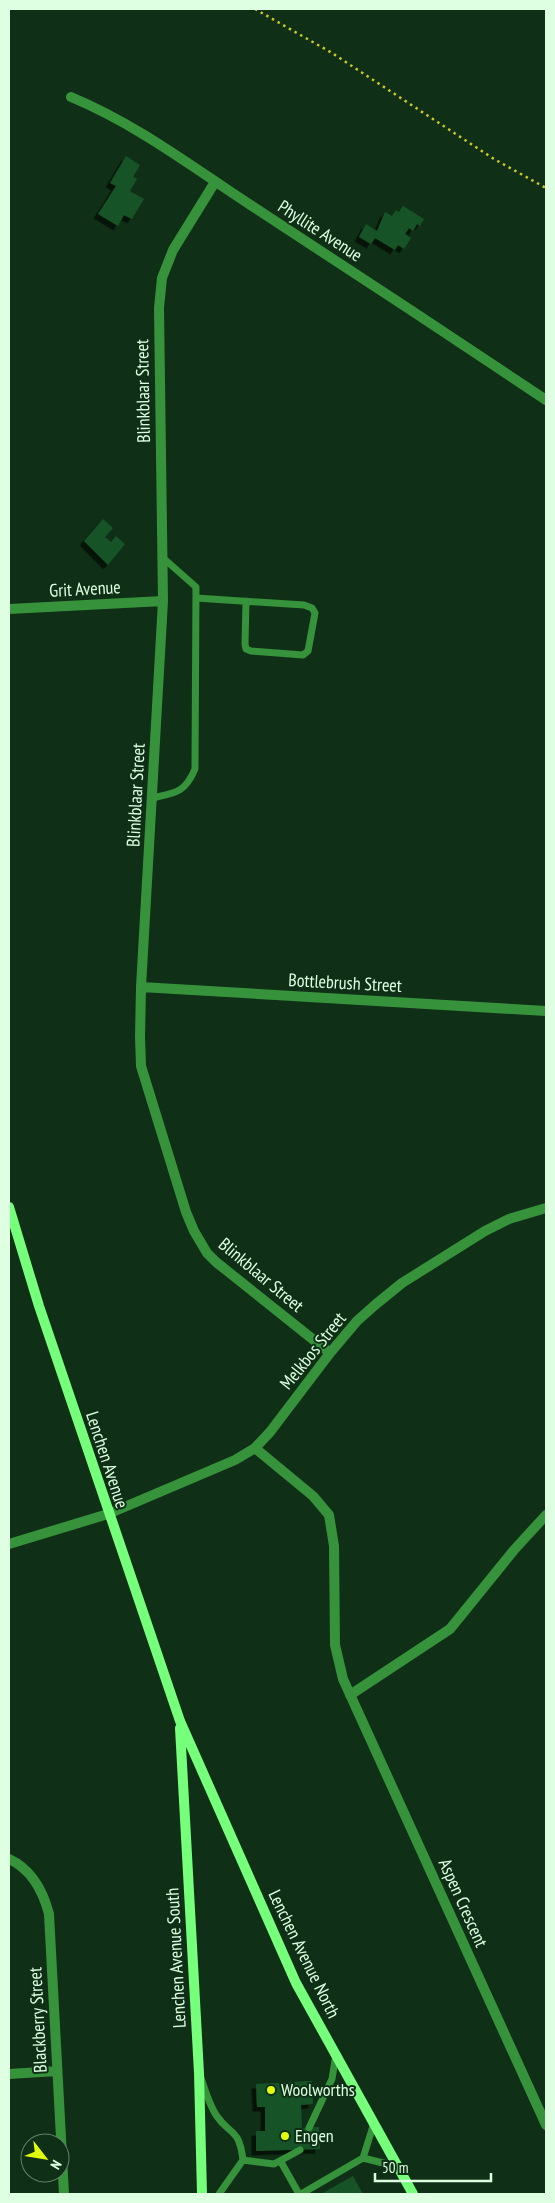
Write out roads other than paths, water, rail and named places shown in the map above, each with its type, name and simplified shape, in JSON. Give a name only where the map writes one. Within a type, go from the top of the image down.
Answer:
[{"type":"main road","name":"Lenchen Avenue","points":[[9,1207],[39,1306],[108,1514],[180,1721]]},
{"type":"main road","name":"Lenchen Avenue North","points":[[180,1721],[296,1983],[413,2194]]},
{"type":"main road","name":"Lenchen Avenue South","points":[[180,1721],[199,2073],[202,2194]]},
{"type":"street","name":"Phyllite Avenue","points":[[71,97],[104,110],[148,135],[215,182],[546,400]]},
{"type":"street","name":"Blinkblaar Street","points":[[215,182],[173,250],[162,278],[159,308],[163,601],[141,987],[141,1066],[183,1203],[197,1237],[207,1253],[330,1353]]},
{"type":"street","name":"Grit Avenue","points":[[9,608],[163,601]]},
{"type":"street","name":"Bottlebrush Street","points":[[141,987],[546,1011]]},
{"type":"street","name":"Melkbos Street","points":[[9,1544],[108,1514],[234,1460],[255,1448],[270,1432],[330,1353],[357,1321],[402,1283],[498,1224],[546,1208]]},
{"type":"street","name":"Aspen Crescent","points":[[255,1448],[313,1496],[329,1515],[334,1546],[335,1645],[350,1695],[546,2125]]},
{"type":"street","points":[[350,1695],[450,1629],[514,1550],[546,1515]]},
{"type":"street","name":"Blackberry Street","points":[[9,1859],[26,1870],[39,1887],[46,1901],[49,1922],[64,2194]]},
{"type":"street","points":[[9,2074],[57,2071]]},
{"type":"lane","points":[[152,798],[178,792],[190,782],[195,769],[196,587],[162,558]]},
{"type":"lane","points":[[196,598],[246,601],[304,605],[312,608],[315,613],[308,651],[303,655],[246,649],[246,601]]},
{"type":"lane","points":[[310,2128],[332,2079],[336,2054]]},
{"type":"lane","points":[[199,2073],[216,2115],[234,2132],[241,2143],[243,2160],[220,2194]]},
{"type":"lane","points":[[282,2162],[300,2194],[363,2158],[374,2122]]},
{"type":"lane","points":[[243,2160],[274,2164],[282,2162],[300,2150]]},
{"type":"lane","points":[[363,2158],[399,2167]]},
{"type":"place","name":"Woolworths","points":[[271,2090]]},
{"type":"place","name":"Engen","points":[[285,2136]]}]
